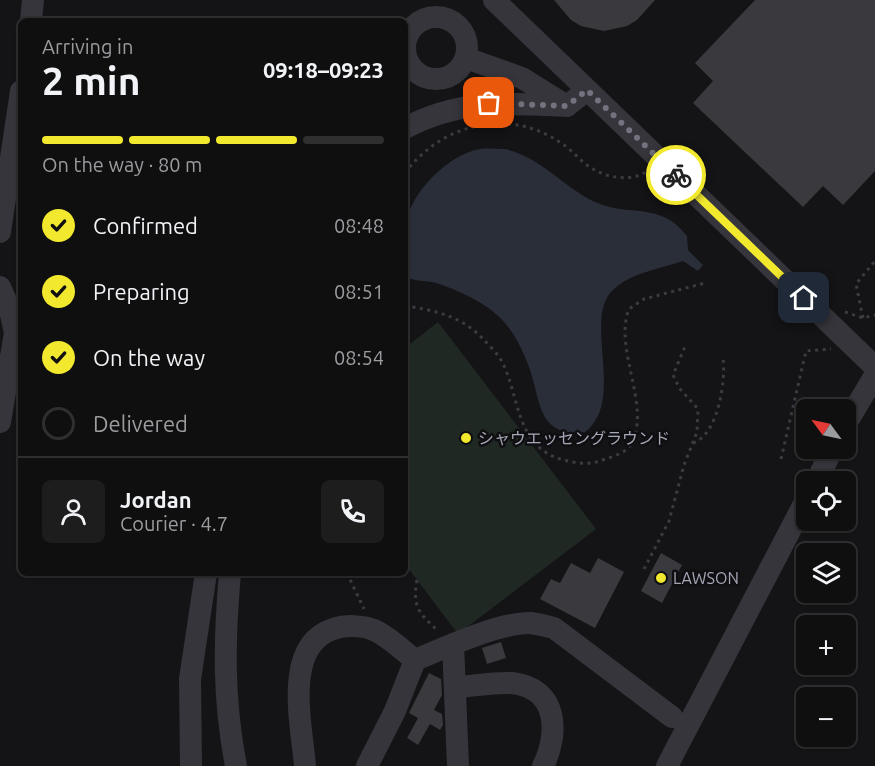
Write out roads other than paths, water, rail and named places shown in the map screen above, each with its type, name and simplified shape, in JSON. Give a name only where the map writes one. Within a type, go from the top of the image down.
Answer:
[{"type":"street","points":[[31,18],[33,0]]},
{"type":"street","points":[[494,0],[875,367]]},
{"type":"street","points":[[408,38],[425,9],[447,19],[462,30],[466,39],[466,58],[455,73],[447,77],[429,78],[409,73]]},
{"type":"street","points":[[466,58],[522,78],[567,106]]},
{"type":"street","points":[[408,127],[428,117],[468,105],[489,103],[567,106],[587,90]]},
{"type":"street","points":[[0,232],[18,111]]},
{"type":"street","points":[[0,287],[10,310],[15,333],[0,422]]},
{"type":"street","points":[[856,407],[875,375]]},
{"type":"street","points":[[667,766],[796,519]]},
{"type":"street","points":[[191,766],[190,679],[206,576]]},
{"type":"street","points":[[230,576],[224,639],[224,688],[236,766]]},
{"type":"street","points":[[366,766],[395,711],[415,660],[453,644],[511,626],[530,623],[554,627],[672,717]]},
{"type":"street","points":[[305,766],[299,684],[302,658],[317,639],[328,630],[351,626],[374,630],[415,660]]},
{"type":"street","points":[[453,644],[458,766]]},
{"type":"street","points":[[456,687],[512,683],[542,698],[552,717],[554,736],[552,747],[543,766]]},
{"type":"place","name":"シャウエッセングラウンド","points":[[466,438]]},
{"type":"place","name":"LAWSON","points":[[661,578]]}]
